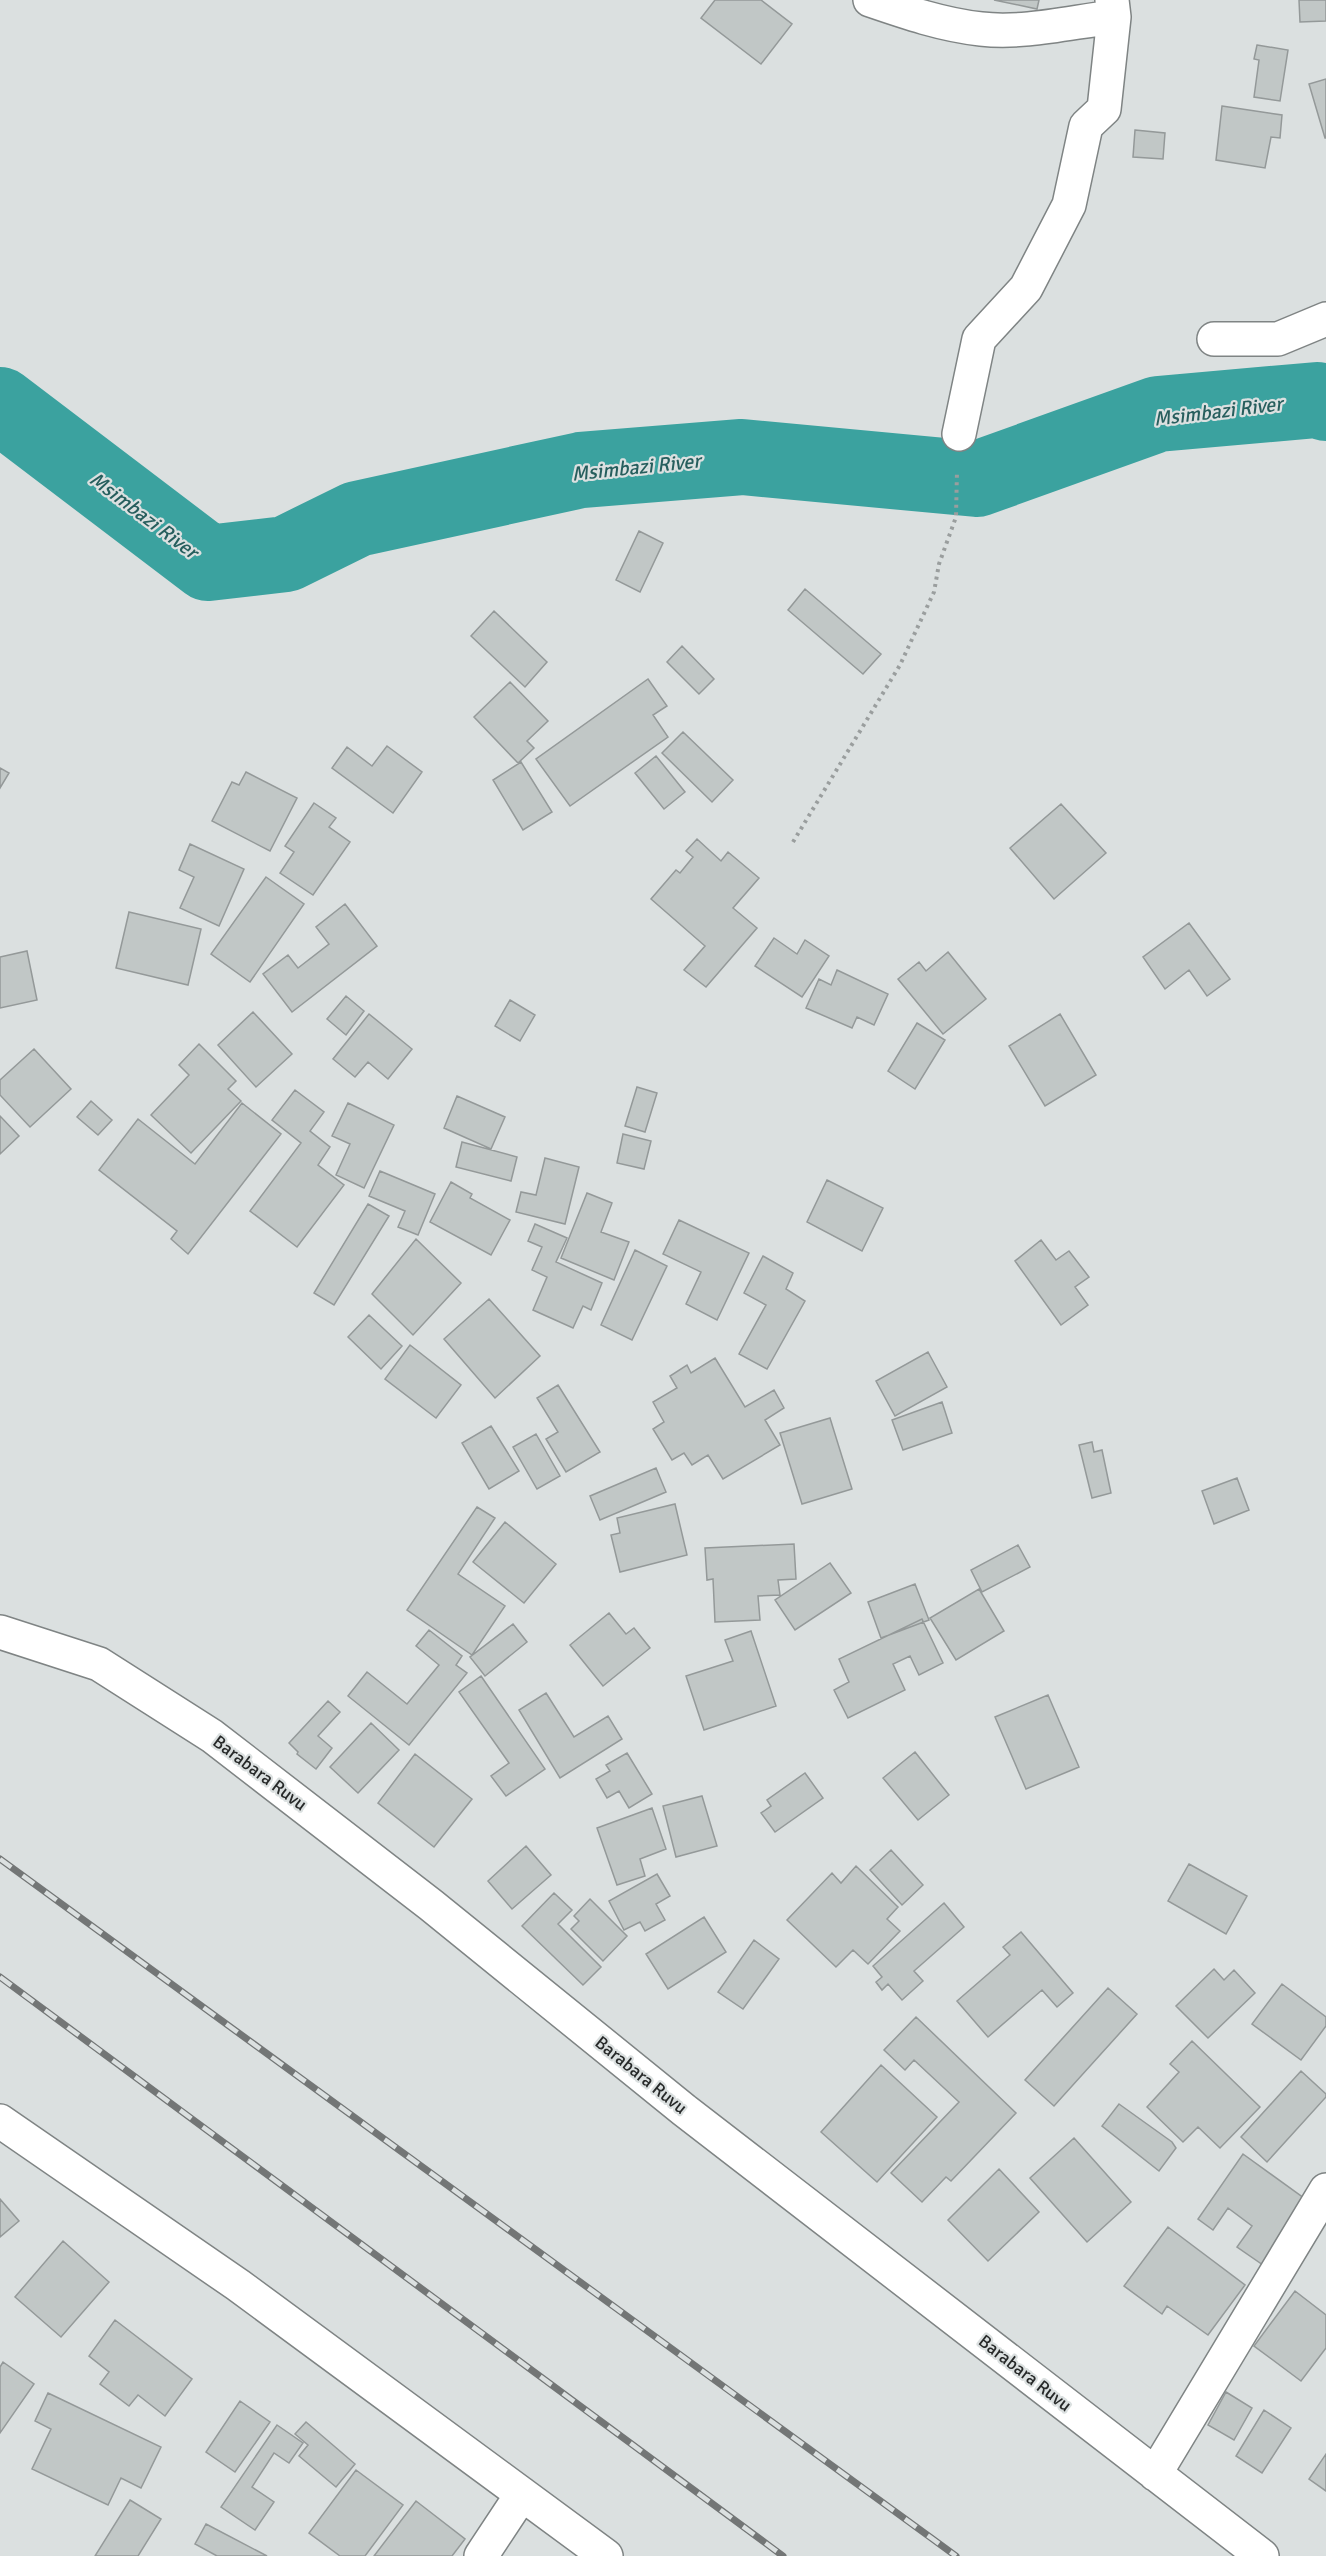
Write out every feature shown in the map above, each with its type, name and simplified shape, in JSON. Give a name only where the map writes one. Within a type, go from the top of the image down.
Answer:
[{"type":"street","points":[[870,0],[942,21],[982,29],[1021,29],[1113,8],[1104,108],[1086,126],[1069,205],[1026,288],[979,339],[959,434]]},
{"type":"street","points":[[1214,339],[1278,339],[1326,319]]},
{"type":"street","name":"Barabara Ruvu","points":[[0,1632],[99,1664],[212,1736],[431,1905],[684,2110],[1262,2556]]},
{"type":"street","points":[[0,2121],[238,2285],[606,2556]]},
{"type":"street","points":[[1155,2474],[1326,2190]]},
{"type":"street","points":[[481,2556],[522,2494]]},
{"type":"path","points":[[793,842],[900,665],[934,592],[939,564],[956,517]]},
{"type":"building","points":[[715,0],[761,0],[792,24],[761,64],[701,18]]},
{"type":"building","points":[[994,0],[1039,0],[1037,9]]},
{"type":"building","points":[[1299,0],[1326,0],[1326,21],[1300,22]]},
{"type":"building","points":[[1257,45],[1288,50],[1280,101],[1254,97],[1259,60],[1254,59]]},
{"type":"building","points":[[1326,79],[1326,138],[1325,138],[1309,84]]},
{"type":"building","points":[[1222,106],[1282,115],[1280,138],[1271,137],[1265,168],[1216,160]]},
{"type":"building","points":[[1135,130],[1165,133],[1163,159],[1133,157]]},
{"type":"building","points":[[639,531],[663,543],[640,592],[616,580]]},
{"type":"building","points":[[805,589],[881,654],[863,674],[788,610]]},
{"type":"building","points":[[494,611],[547,662],[525,687],[471,636]]},
{"type":"building","points":[[682,646],[714,679],[699,694],[667,662]]},
{"type":"building","points":[[648,679],[667,706],[653,715],[668,737],[570,806],[536,759]]},
{"type":"building","points":[[510,682],[548,721],[527,741],[534,748],[518,763],[474,717]]},
{"type":"building","points":[[683,732],[733,780],[712,802],[662,753]]},
{"type":"building","points":[[387,746],[422,772],[393,813],[332,768],[347,747],[372,766]]},
{"type":"building","points":[[656,756],[685,792],[664,809],[635,773]]},
{"type":"building","points":[[521,762],[552,812],[523,830],[493,780]]},
{"type":"building","points":[[0,768],[9,773],[0,788]]},
{"type":"building","points":[[246,772],[297,798],[270,851],[212,821],[232,782],[239,785]]},
{"type":"building","points":[[314,803],[336,818],[329,827],[350,842],[313,895],[280,873],[294,852],[285,846]]},
{"type":"building","points":[[1061,804],[1106,853],[1054,899],[1010,848]]},
{"type":"building","points":[[697,839],[721,861],[728,852],[759,878],[733,908],[757,928],[706,987],[684,970],[705,946],[651,899],[676,870],[680,873],[693,857],[686,851]]},
{"type":"building","points":[[190,844],[244,869],[219,926],[180,908],[194,877],[179,870]]},
{"type":"building","points":[[266,877],[304,904],[250,982],[211,954]]},
{"type":"building","points":[[345,904],[377,946],[292,1012],[263,974],[288,955],[298,968],[329,944],[316,927]]},
{"type":"building","points":[[129,912],[201,929],[188,985],[116,968]]},
{"type":"building","points":[[1189,923],[1230,979],[1207,996],[1189,970],[1165,989],[1143,957]]},
{"type":"building","points":[[774,938],[797,954],[805,940],[829,956],[802,997],[755,966]]},
{"type":"building","points":[[27,951],[37,1000],[0,1008],[0,957]]},
{"type":"building","points":[[948,952],[986,999],[943,1034],[898,979],[919,962],[926,971]]},
{"type":"building","points":[[837,970],[888,994],[874,1025],[857,1017],[852,1028],[806,1008],[819,979],[831,985]]},
{"type":"building","points":[[346,996],[364,1011],[346,1035],[327,1019]]},
{"type":"building","points":[[510,1000],[535,1015],[520,1041],[495,1026]]},
{"type":"building","points":[[253,1012],[292,1054],[256,1087],[218,1045]]},
{"type":"building","points":[[369,1014],[412,1049],[388,1079],[368,1062],[355,1077],[333,1059]]},
{"type":"building","points":[[1060,1014],[1096,1075],[1045,1106],[1009,1046]]},
{"type":"building","points":[[917,1023],[945,1040],[915,1089],[888,1071]]},
{"type":"building","points":[[199,1044],[236,1081],[228,1089],[241,1101],[191,1153],[151,1115],[189,1075],[179,1065]]},
{"type":"building","points":[[34,1049],[71,1089],[30,1127],[0,1095],[0,1080]]},
{"type":"building","points":[[637,1087],[657,1093],[645,1132],[625,1126]]},
{"type":"building","points":[[295,1090],[324,1112],[310,1131],[330,1147],[318,1165],[344,1185],[297,1247],[250,1211],[301,1143],[272,1120]]},
{"type":"building","points":[[457,1096],[505,1117],[491,1149],[444,1128]]},
{"type":"building","points":[[91,1101],[112,1120],[98,1135],[77,1117]]},
{"type":"building","points":[[242,1103],[281,1134],[188,1254],[171,1239],[177,1231],[99,1170],[138,1119],[195,1164]]},
{"type":"building","points":[[348,1103],[394,1125],[364,1188],[336,1175],[350,1144],[332,1136]]},
{"type":"building","points":[[0,1116],[19,1136],[0,1154]]},
{"type":"building","points":[[623,1134],[651,1141],[644,1169],[617,1163]]},
{"type":"building","points":[[462,1142],[517,1157],[511,1181],[456,1167]]},
{"type":"building","points":[[545,1158],[579,1167],[565,1224],[516,1212],[521,1192],[536,1195]]},
{"type":"building","points":[[380,1171],[435,1194],[418,1235],[398,1227],[405,1211],[369,1196]]},
{"type":"building","points":[[827,1180],[883,1208],[862,1251],[807,1222]]},
{"type":"building","points":[[451,1182],[472,1194],[470,1198],[510,1220],[491,1255],[430,1222]]},
{"type":"building","points":[[587,1193],[612,1203],[601,1232],[629,1242],[614,1280],[561,1258]]},
{"type":"building","points":[[368,1204],[389,1216],[334,1305],[314,1293]]},
{"type":"building","points":[[679,1220],[749,1253],[717,1320],[686,1304],[701,1272],[663,1254]]},
{"type":"building","points":[[535,1224],[567,1238],[556,1262],[602,1283],[591,1310],[583,1306],[573,1328],[533,1310],[547,1277],[532,1270],[542,1247],[528,1241]]},
{"type":"building","points":[[416,1239],[461,1283],[413,1335],[372,1294]]},
{"type":"building","points":[[1041,1240],[1056,1260],[1069,1251],[1089,1277],[1075,1287],[1088,1305],[1061,1325],[1015,1261]]},
{"type":"building","points":[[635,1250],[667,1266],[632,1340],[601,1325]]},
{"type":"building","points":[[763,1256],[793,1273],[786,1289],[805,1301],[767,1369],[739,1354],[766,1305],[744,1293]]},
{"type":"building","points":[[489,1299],[540,1356],[495,1398],[444,1339]]},
{"type":"building","points":[[369,1315],[402,1346],[381,1369],[348,1337]]},
{"type":"building","points":[[410,1345],[461,1385],[436,1418],[385,1379]]},
{"type":"building","points":[[928,1352],[947,1387],[895,1416],[876,1381]]},
{"type":"building","points":[[715,1358],[745,1407],[774,1390],[784,1408],[765,1420],[780,1445],[723,1479],[708,1455],[692,1465],[684,1453],[672,1460],[653,1429],[664,1422],[653,1402],[677,1388],[670,1376],[687,1365],[691,1373]]},
{"type":"building","points":[[558,1385],[600,1452],[566,1472],[546,1439],[558,1432],[537,1398]]},
{"type":"building","points":[[942,1402],[952,1433],[903,1450],[892,1420]]},
{"type":"building","points":[[830,1418],[852,1489],[802,1504],[780,1433]]},
{"type":"building","points":[[491,1426],[519,1471],[489,1489],[462,1443]]},
{"type":"building","points":[[536,1434],[560,1476],[537,1489],[513,1447]]},
{"type":"building","points":[[1092,1442],[1094,1452],[1102,1450],[1111,1493],[1092,1498],[1079,1445]]},
{"type":"building","points":[[656,1468],[666,1492],[600,1520],[590,1496]]},
{"type":"building","points":[[1237,1478],[1249,1510],[1214,1524],[1202,1491]]},
{"type":"building","points":[[675,1504],[687,1555],[620,1572],[611,1535],[620,1533],[617,1518]]},
{"type":"building","points":[[477,1507],[495,1518],[458,1574],[505,1606],[472,1655],[407,1610]]},
{"type":"building","points":[[505,1522],[556,1564],[524,1603],[473,1562]]},
{"type":"building","points":[[794,1544],[796,1579],[778,1580],[780,1595],[758,1596],[760,1620],[715,1622],[713,1579],[707,1580],[705,1548]]},
{"type":"building","points":[[1018,1545],[1030,1567],[982,1592],[971,1570]]},
{"type":"building","points":[[830,1563],[851,1593],[795,1630],[775,1600]]},
{"type":"building","points":[[915,1584],[929,1620],[881,1638],[868,1602]]},
{"type":"building","points":[[979,1589],[1004,1631],[956,1660],[930,1618]]},
{"type":"building","points":[[609,1613],[626,1634],[634,1628],[650,1648],[603,1686],[570,1645]]},
{"type":"building","points":[[922,1619],[943,1663],[919,1675],[910,1656],[893,1664],[905,1690],[848,1718],[834,1690],[849,1682],[839,1659]]},
{"type":"building","points":[[513,1624],[527,1642],[485,1676],[470,1657]]},
{"type":"building","points":[[429,1630],[462,1656],[456,1665],[467,1673],[409,1745],[348,1696],[367,1672],[407,1704],[439,1665],[416,1646]]},
{"type":"building","points":[[751,1631],[776,1706],[704,1730],[686,1676],[733,1661],[725,1640]]},
{"type":"building","points":[[481,1676],[545,1769],[506,1796],[491,1776],[509,1763],[459,1692]]},
{"type":"building","points":[[546,1693],[574,1737],[608,1716],[622,1739],[560,1778],[519,1710]]},
{"type":"building","points":[[1048,1695],[1079,1767],[1026,1789],[995,1717]]},
{"type":"building","points":[[328,1701],[340,1712],[318,1736],[332,1748],[316,1769],[297,1754],[298,1752],[289,1743]]},
{"type":"building","points":[[371,1723],[399,1750],[358,1793],[330,1767]]},
{"type":"building","points":[[915,1752],[949,1795],[918,1820],[883,1778]]},
{"type":"building","points":[[627,1753],[652,1794],[629,1808],[619,1791],[607,1798],[596,1779],[610,1771],[606,1765]]},
{"type":"building","points":[[415,1754],[472,1799],[434,1847],[378,1803]]},
{"type":"building","points":[[805,1773],[823,1798],[775,1832],[761,1813],[771,1806],[767,1800]]},
{"type":"building","points":[[702,1796],[717,1846],[676,1857],[663,1806]]},
{"type":"building","points":[[652,1808],[666,1849],[640,1859],[645,1876],[617,1885],[597,1828]]},
{"type":"building","points":[[526,1846],[551,1875],[512,1909],[488,1881]]},
{"type":"building","points":[[891,1850],[923,1885],[902,1905],[870,1870]]},
{"type":"building","points":[[1189,1864],[1247,1896],[1226,1934],[1168,1901]]},
{"type":"building","points":[[856,1866],[898,1907],[887,1919],[900,1931],[868,1964],[853,1950],[836,1967],[787,1920],[832,1873],[841,1883]]},
{"type":"building","points":[[657,1874],[670,1896],[656,1904],[665,1920],[645,1931],[640,1922],[624,1930],[609,1901]]},
{"type":"building","points":[[554,1893],[572,1910],[558,1924],[601,1967],[583,1985],[522,1926]]},
{"type":"building","points":[[590,1899],[627,1936],[603,1961],[571,1929],[579,1921],[574,1916]]},
{"type":"building","points":[[944,1903],[964,1927],[914,1971],[923,1981],[902,2000],[888,1984],[882,1990],[876,1982],[882,1977],[873,1966]]},
{"type":"building","points":[[704,1917],[726,1952],[668,1989],[646,1954]]},
{"type":"building","points":[[1021,1932],[1073,1993],[1057,2007],[1042,1990],[988,2037],[957,2001],[1010,1955],[1003,1947]]},
{"type":"building","points":[[754,1940],[779,1959],[743,2009],[718,1992]]},
{"type":"building","points":[[1214,1969],[1224,1980],[1234,1970],[1255,1993],[1208,2038],[1176,2006]]},
{"type":"building","points":[[1282,1984],[1326,2017],[1326,2026],[1301,2060],[1252,2024]]},
{"type":"building","points":[[1108,1988],[1137,2014],[1054,2106],[1025,2080]]},
{"type":"building","points":[[916,2017],[1016,2113],[951,2181],[946,2177],[922,2202],[891,2173],[959,2102],[914,2060],[905,2070],[884,2050]]},
{"type":"building","points":[[1192,2041],[1260,2107],[1220,2148],[1198,2127],[1183,2142],[1147,2107],[1179,2072],[1170,2064]]},
{"type":"building","points":[[881,2065],[937,2117],[877,2182],[821,2132]]},
{"type":"building","points":[[1301,2071],[1326,2094],[1326,2097],[1267,2162],[1241,2137]]},
{"type":"building","points":[[1119,2104],[1172,2142],[1176,2148],[1159,2171],[1102,2126]]},
{"type":"building","points":[[1074,2138],[1131,2202],[1087,2242],[1030,2178]]},
{"type":"building","points":[[1243,2154],[1308,2201],[1263,2265],[1237,2247],[1252,2226],[1228,2208],[1213,2230],[1198,2219]]},
{"type":"building","points":[[999,2169],[1039,2212],[988,2261],[948,2220]]},
{"type":"building","points":[[0,2199],[19,2221],[0,2237]]},
{"type":"building","points":[[1168,2227],[1245,2285],[1208,2335],[1167,2306],[1162,2314],[1124,2286]]},
{"type":"building","points":[[63,2241],[109,2282],[61,2337],[15,2297]]},
{"type":"building","points":[[1295,2291],[1326,2315],[1326,2348],[1301,2381],[1254,2346]]},
{"type":"building","points":[[115,2320],[192,2379],[165,2416],[138,2395],[129,2406],[100,2384],[109,2372],[89,2356]]},
{"type":"building","points":[[3,2362],[34,2384],[0,2433],[0,2367]]},
{"type":"building","points":[[1226,2392],[1252,2408],[1234,2440],[1208,2425]]},
{"type":"building","points":[[48,2393],[161,2447],[141,2488],[121,2478],[108,2505],[32,2469],[51,2429],[35,2421]]},
{"type":"building","points":[[240,2401],[270,2422],[235,2472],[206,2452]]},
{"type":"building","points":[[1264,2410],[1291,2428],[1262,2473],[1236,2456]]},
{"type":"building","points":[[306,2422],[355,2464],[336,2487],[299,2456],[308,2445],[295,2434]]},
{"type":"building","points":[[277,2425],[303,2443],[289,2463],[274,2453],[252,2487],[274,2502],[255,2530],[221,2507]]},
{"type":"building","points":[[1326,2454],[1326,2491],[1309,2479]]},
{"type":"building","points":[[356,2470],[403,2505],[365,2556],[340,2556],[309,2533]]},
{"type":"building","points":[[130,2500],[161,2519],[138,2556],[95,2556]]},
{"type":"building","points":[[416,2501],[465,2539],[452,2556],[374,2556]]},
{"type":"building","points":[[206,2524],[267,2556],[217,2556],[195,2544]]},
{"type":"waterway","name":"Msimbazi River","points":[[0,405],[208,563],[286,554],[357,519],[581,470],[742,457],[977,479],[1158,414],[1317,400],[1326,403]]},
{"type":"railway","points":[[0,1859],[956,2556]]},
{"type":"railway","points":[[0,1977],[783,2556]]}]
